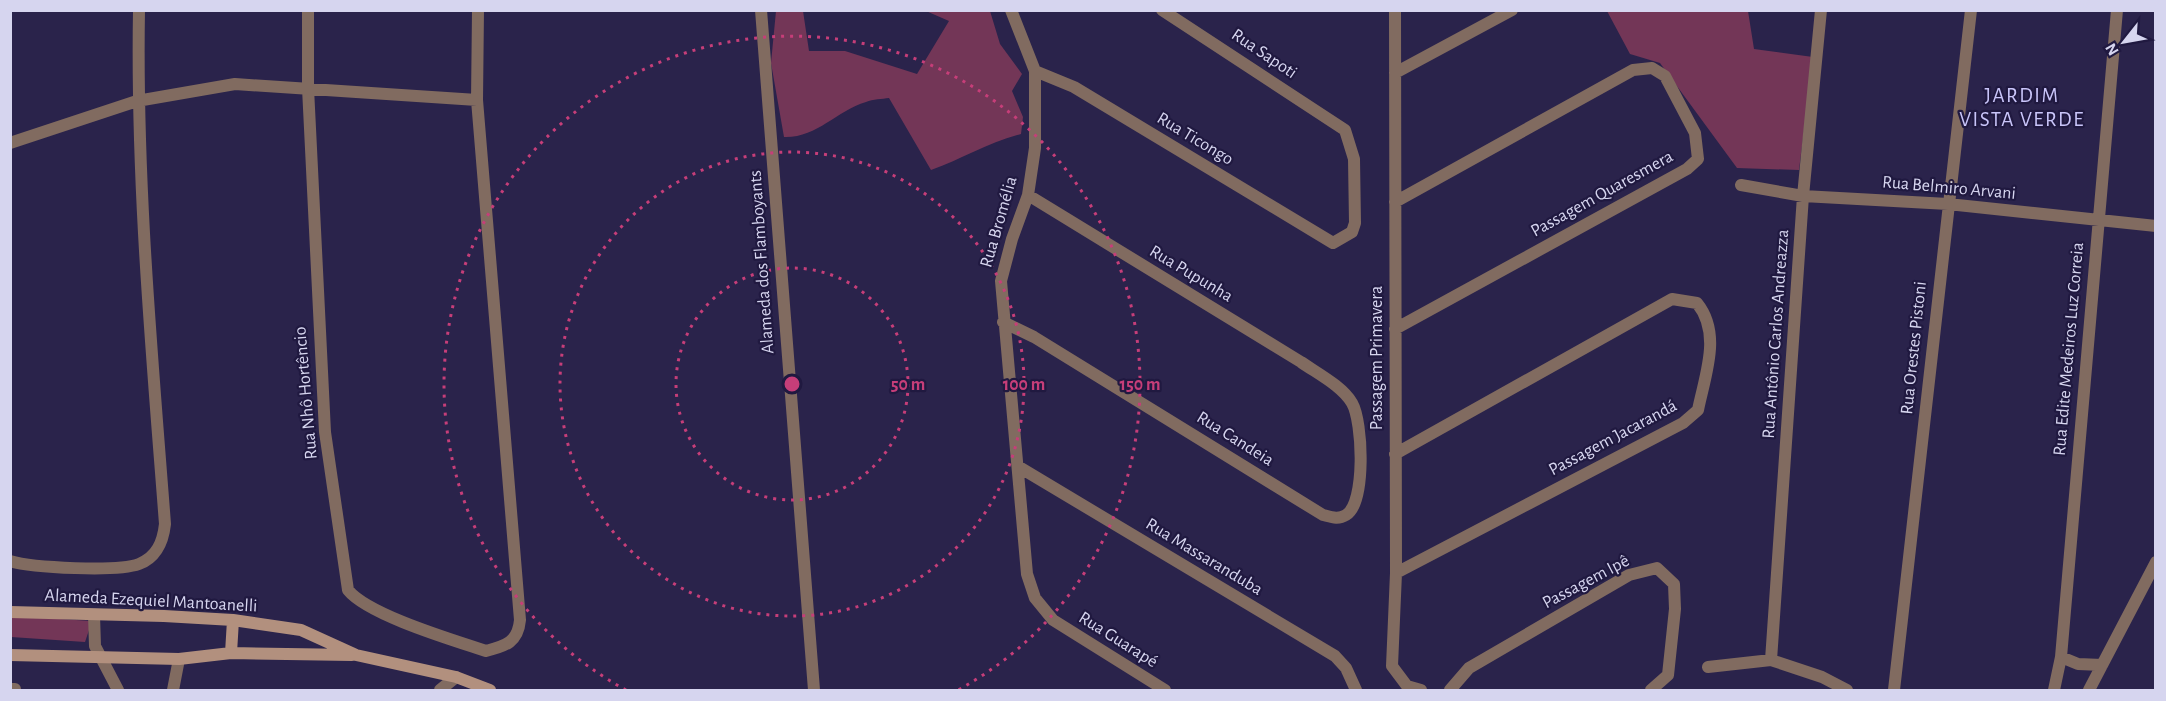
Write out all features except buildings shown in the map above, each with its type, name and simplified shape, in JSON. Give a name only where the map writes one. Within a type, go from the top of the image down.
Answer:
[{"type":"main road","name":"Alameda Ezequiel Mantoanelli","points":[[10,612],[233,620],[301,630],[356,655]]},
{"type":"main road","points":[[231,653],[233,620]]},
{"type":"main road","name":"Alameda Ezequiel Mantoanelli","points":[[10,655],[179,659],[231,653],[356,655],[456,677],[490,690]]},
{"type":"street","points":[[10,561],[36,566],[126,567],[148,560],[163,541],[165,524],[150,333],[137,101],[139,10]]},
{"type":"street","name":"Rua Nhô Hortêncio","points":[[308,10],[308,88],[325,432],[348,590],[362,603],[379,611],[486,651],[514,640],[519,631],[520,620],[477,100]]},
{"type":"street","points":[[10,143],[137,101],[235,84],[477,100],[478,10]]},
{"type":"street","name":"Alameda dos Flamboyants","points":[[761,10],[814,690]]},
{"type":"street","name":"Rua Bromélia","points":[[1011,10],[1035,71],[1035,148],[1028,195],[1012,238],[1001,281],[1003,322],[1027,574],[1035,598],[1053,620]]},
{"type":"street","name":"Rua Sapoti","points":[[1162,10],[1345,130],[1354,159],[1355,223],[1352,232],[1333,243]]},
{"type":"street","name":"Passagem Primavera","points":[[1395,10],[1396,573],[1392,666],[1407,686],[1421,690]]},
{"type":"street","points":[[1395,73],[1512,10]]},
{"type":"street","name":"Rua Antônio Carlos Andreazza","points":[[1772,660],[1803,196],[1821,10]]},
{"type":"street","name":"Rua Orestes Pistoni","points":[[1894,690],[1971,10]]},
{"type":"street","name":"Rua Edite Medeiros Luz Correia","points":[[2055,690],[2061,657],[2117,10]]},
{"type":"street","name":"Passagem Quaresmera","points":[[1395,202],[1633,70],[1652,68],[1665,76],[1695,133],[1698,159],[1687,169],[1395,329]]},
{"type":"street","name":"Rua Ticongo","points":[[1035,71],[1074,87],[1333,243]]},
{"type":"street","name":"Rua Belmiro Arvani","points":[[1741,184],[1803,196],[1948,204],[2156,226]]},
{"type":"street","name":"Rua Pupunha","points":[[1028,195],[1301,362],[1335,386],[1351,401],[1358,416],[1360,485],[1355,506],[1346,515],[1337,518],[1323,515]]},
{"type":"street","name":"Passagem Jacarandá","points":[[1395,454],[1672,299],[1697,303],[1707,315],[1712,334],[1698,410],[1683,423],[1396,573]]},
{"type":"street","name":"Rua Candeia","points":[[1003,322],[1043,342],[1323,515]]},
{"type":"street","name":"Rua Massaranduba","points":[[1018,467],[1335,656],[1346,668],[1356,690]]},
{"type":"street","points":[[2089,690],[2156,561]]},
{"type":"street","name":"Passagem Ipê","points":[[1451,690],[1469,668],[1629,575],[1656,568],[1674,584],[1676,609],[1668,675],[1651,690]]},
{"type":"street","points":[[94,615],[93,637],[118,690]]},
{"type":"street","name":"Rua Guarapé","points":[[1053,620],[1165,690]]},
{"type":"street","points":[[2061,657],[2078,664],[2102,665]]},
{"type":"street","points":[[173,690],[179,659]]},
{"type":"street","points":[[1708,667],[1772,660],[1822,677],[1847,690]]},
{"type":"street","points":[[440,690],[456,677]]},
{"type":"shaded area","points":[[776,11],[803,11],[809,51],[845,51],[917,74],[949,21],[926,11],[990,11],[1000,44],[1022,74],[1012,91],[1023,117],[1021,134],[998,141],[931,170],[889,98],[872,100],[855,106],[817,129],[796,136],[784,137],[771,63]]},
{"type":"shaded area","points":[[1607,11],[1748,11],[1754,49],[1813,57],[1799,170],[1737,168],[1660,63],[1630,54]]},
{"type":"shaded area","points":[[10,616],[92,621],[85,642],[11,637]]},
{"type":"district","name":"JARDIM VISTA VERDE","points":[[2022,107]]}]
